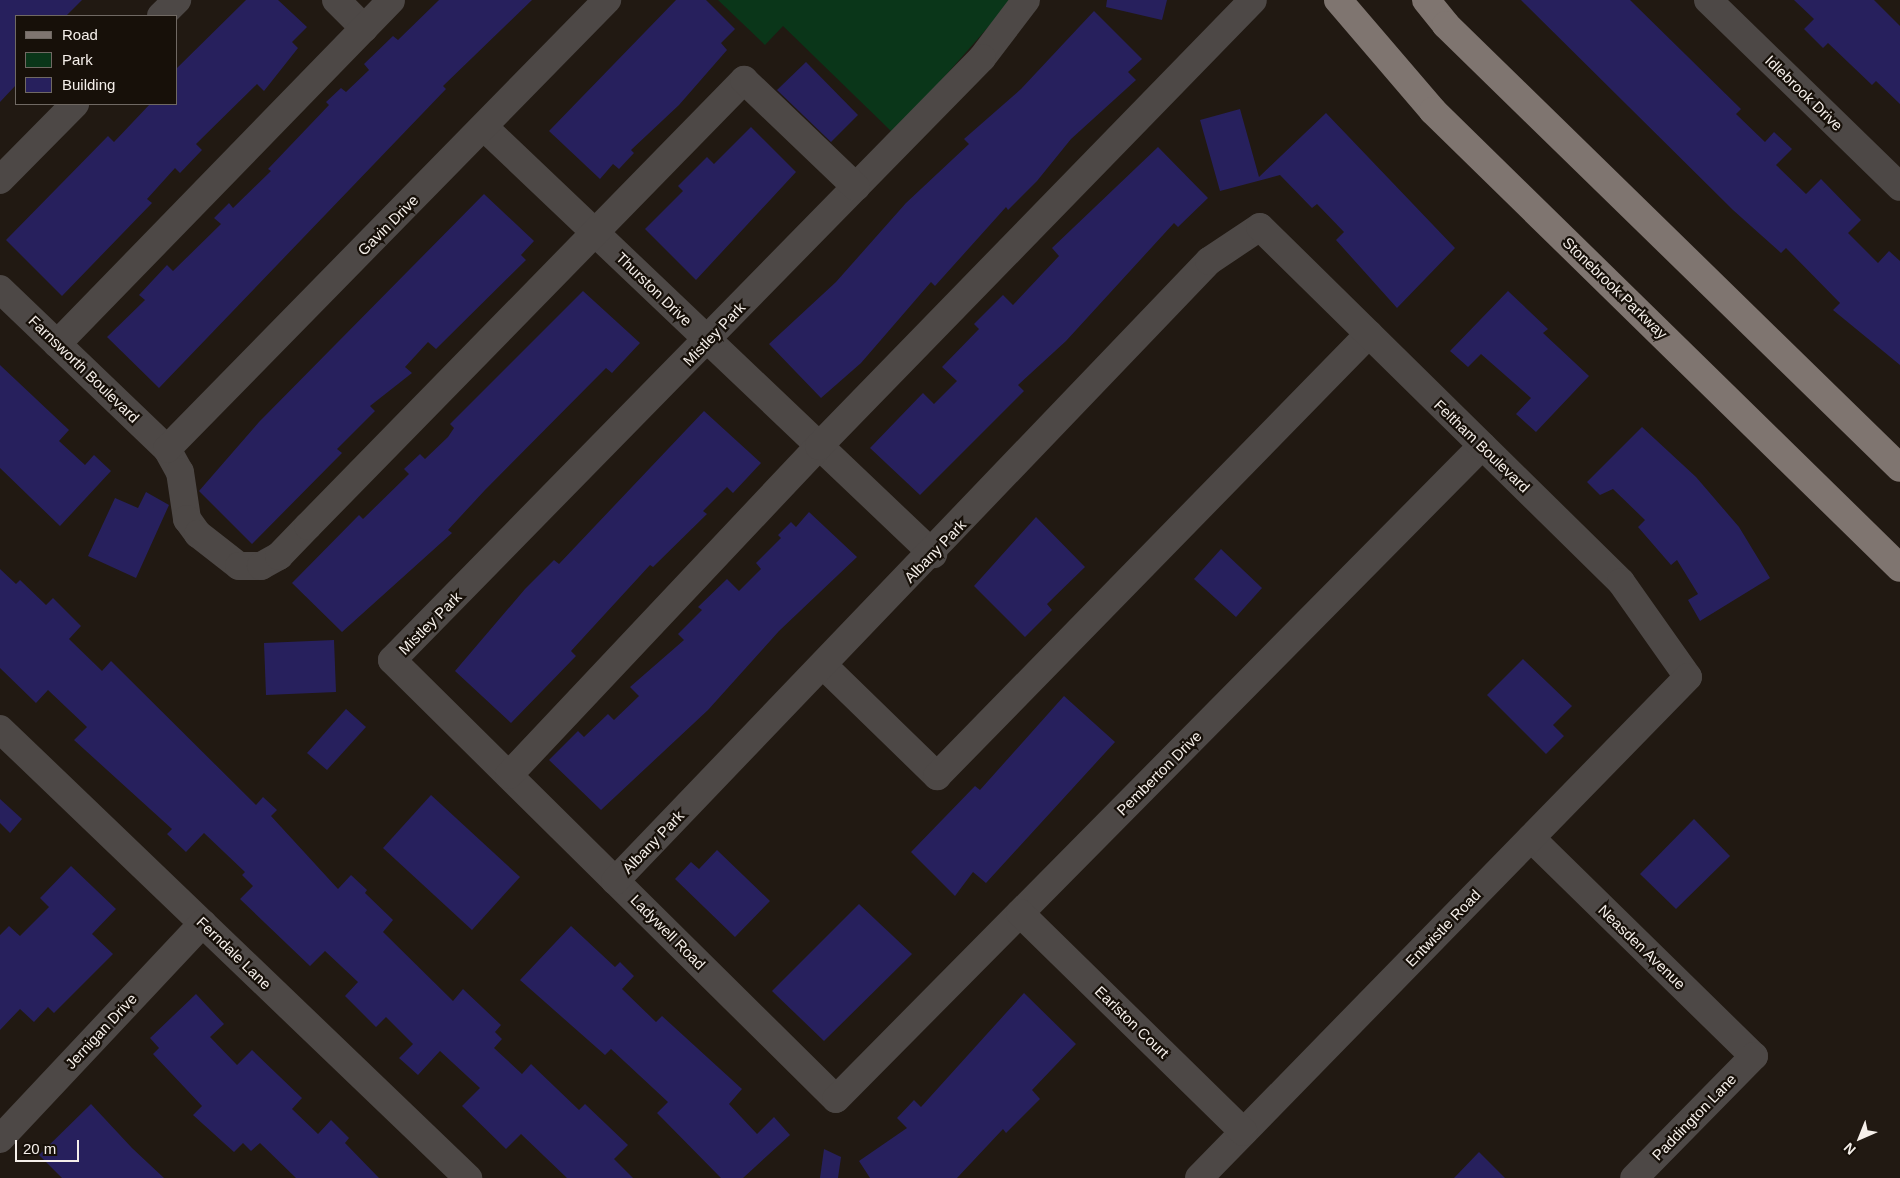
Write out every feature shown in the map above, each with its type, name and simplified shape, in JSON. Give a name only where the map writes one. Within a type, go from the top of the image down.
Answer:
[{"type":"main road","name":"Stonebrook Parkway","points":[[1338,0],[1433,111],[1900,568]]},
{"type":"main road","points":[[1426,0],[1446,25],[1900,468]]},
{"type":"street","points":[[162,15],[177,0]]},
{"type":"street","points":[[336,0],[364,28]]},
{"type":"street","points":[[57,344],[391,0]]},
{"type":"street","name":"Gavin Drive","points":[[167,450],[484,128],[607,0]]},
{"type":"street","name":"Mistley Park","points":[[392,660],[708,340],[982,58],[1026,0]]},
{"type":"street","points":[[509,776],[819,446],[1254,0]]},
{"type":"street","name":"Idlebrook Drive","points":[[1708,0],[1900,187]]},
{"type":"street","name":"Farnsworth Boulevard","points":[[0,289],[167,450],[180,472],[187,519],[198,534],[239,566],[261,566],[279,556],[597,234],[744,80],[856,187]]},
{"type":"street","points":[[0,180],[74,105]]},
{"type":"street","name":"Thurston Drive","points":[[484,128],[933,554]]},
{"type":"street","name":"Feltham Boulevard","points":[[1260,227],[1621,582],[1688,677]]},
{"type":"street","name":"Albany Park","points":[[616,881],[933,554],[1209,261],[1260,227]]},
{"type":"street","points":[[824,666],[937,776],[1368,334]]},
{"type":"street","name":"Pemberton Drive","points":[[836,1099],[1482,446]]},
{"type":"street","name":"Ladywell Road","points":[[392,660],[836,1099]]},
{"type":"street","name":"Entwistle Road","points":[[1199,1178],[1688,677]]},
{"type":"street","name":"Ferndale Lane","points":[[0,729],[468,1178]]},
{"type":"street","name":"Neasden Avenue","points":[[1530,838],[1754,1056]]},
{"type":"street","name":"Earlston Court","points":[[1020,913],[1244,1132]]},
{"type":"street","name":"Jernigan Drive","points":[[0,1139],[203,923]]},
{"type":"street","name":"Paddington Lane","points":[[1634,1178],[1754,1056]]},
{"type":"green space","points":[[718,0],[1012,0],[894,134],[783,26],[765,45]]},
{"type":"building","points":[[0,0],[82,0],[67,15],[15,15],[15,86],[0,102]]},
{"type":"building","points":[[246,0],[278,0],[307,27],[292,42],[298,48],[264,91],[257,84],[196,144],[202,150],[180,173],[175,168],[147,199],[152,203],[62,296],[6,240],[108,136],[114,142],[149,105],[178,105],[178,67]]},
{"type":"building","points":[[439,0],[532,0],[443,86],[446,89],[159,388],[107,337],[145,300],[139,295],[167,265],[173,271],[221,224],[214,218],[229,203],[233,208],[271,171],[268,169],[329,105],[326,102],[341,88],[346,92],[369,70],[364,64],[393,36],[398,40]]},
{"type":"building","points":[[676,0],[706,0],[735,29],[721,43],[727,50],[679,105],[631,150],[634,153],[619,169],[613,164],[600,179],[549,131]]},
{"type":"building","points":[[1107,0],[1167,0],[1162,20],[1106,7]]},
{"type":"building","points":[[1521,0],[1630,0],[1741,109],[1736,114],[1765,142],[1774,132],[1792,149],[1776,165],[1806,194],[1821,179],[1861,220],[1848,233],[1878,263],[1889,251],[1900,261],[1900,365],[1833,310],[1840,303],[1786,248],[1781,253],[1733,210]]},
{"type":"building","points":[[1794,0],[1874,0],[1900,26],[1900,104],[1876,81],[1872,85],[1828,43],[1823,48],[1804,29],[1814,19]]},
{"type":"building","points":[[1094,11],[1142,59],[1128,72],[1136,80],[1071,139],[1037,181],[1008,210],[1006,207],[935,286],[931,282],[861,363],[821,398],[769,344],[836,282],[906,203],[969,144],[964,139],[1021,89]]},
{"type":"building","points":[[806,62],[858,115],[831,142],[777,90]]},
{"type":"building","points":[[1240,109],[1259,177],[1326,113],[1455,248],[1397,308],[1336,240],[1344,232],[1317,204],[1312,208],[1280,175],[1220,191],[1200,120]]},
{"type":"building","points":[[751,127],[796,172],[696,280],[645,229],[683,191],[678,186],[707,157],[714,164]]},
{"type":"building","points":[[1158,147],[1208,198],[1178,227],[1174,223],[1066,341],[1018,385],[1024,391],[920,495],[870,448],[923,393],[934,404],[957,381],[942,367],[979,329],[974,324],[1003,295],[1013,305],[1059,256],[1052,248]]},
{"type":"building","points":[[484,194],[534,241],[521,255],[526,260],[436,349],[428,342],[405,367],[412,373],[370,406],[375,411],[337,449],[342,453],[252,544],[199,491],[259,422]]},
{"type":"building","points":[[583,291],[640,343],[612,373],[606,368],[485,490],[448,530],[452,533],[342,632],[292,583],[359,515],[363,519],[409,474],[404,469],[420,454],[425,459],[448,437],[454,428],[450,424]]},
{"type":"building","points":[[1508,291],[1548,329],[1543,333],[1589,376],[1536,432],[1516,414],[1531,398],[1481,354],[1468,367],[1450,351]]},
{"type":"building","points":[[0,365],[69,430],[59,441],[85,465],[94,455],[111,471],[60,526],[0,468]]},
{"type":"building","points":[[704,411],[761,463],[733,493],[727,487],[703,511],[707,514],[653,567],[650,565],[571,651],[576,656],[511,723],[455,671],[525,589],[554,560],[559,564]]},
{"type":"building","points":[[1642,427],[1696,477],[1739,527],[1770,578],[1700,621],[1688,600],[1698,594],[1677,560],[1671,565],[1638,527],[1645,520],[1613,489],[1600,495],[1587,482]]},
{"type":"building","points":[[146,492],[169,505],[136,578],[88,556],[115,498],[138,508]]},
{"type":"building","points":[[809,512],[857,557],[779,631],[708,710],[601,810],[549,760],[578,731],[584,737],[608,714],[614,720],[639,696],[630,687],[684,640],[678,634],[702,610],[698,607],[727,579],[739,591],[761,569],[756,563],[781,538],[778,535],[791,522],[796,527]]},
{"type":"building","points":[[1036,517],[1085,567],[1047,604],[1052,610],[1025,637],[974,586]]},
{"type":"building","points":[[1221,549],[1262,588],[1236,617],[1194,579]]},
{"type":"building","points":[[0,569],[16,584],[20,580],[46,605],[53,598],[81,626],[69,639],[102,671],[111,661],[256,805],[263,797],[277,810],[271,816],[338,889],[351,875],[367,890],[365,893],[393,920],[383,932],[453,1001],[463,989],[501,1025],[495,1032],[502,1039],[494,1048],[522,1074],[531,1064],[579,1110],[585,1104],[628,1145],[614,1159],[633,1178],[567,1178],[521,1134],[506,1149],[462,1106],[480,1088],[440,1051],[418,1075],[399,1058],[413,1044],[386,1017],[376,1027],[345,996],[358,982],[325,951],[310,966],[240,899],[253,886],[242,875],[245,872],[204,833],[186,852],[167,834],[172,829],[74,740],[87,727],[48,690],[36,703],[0,668]]},
{"type":"building","points":[[334,640],[336,692],[266,695],[264,643]]},
{"type":"building","points":[[1523,659],[1572,706],[1553,725],[1564,736],[1546,754],[1487,695]]},
{"type":"building","points":[[1064,696],[1115,742],[986,883],[973,872],[955,896],[911,852],[975,786],[980,790]]},
{"type":"building","points":[[346,709],[366,727],[327,770],[307,753]]},
{"type":"building","points":[[431,795],[520,877],[472,930],[383,848]]},
{"type":"building","points":[[0,799],[22,819],[10,833],[0,823]]},
{"type":"building","points":[[1694,819],[1730,856],[1676,909],[1640,874]]},
{"type":"building","points":[[717,850],[770,901],[735,937],[675,879],[691,862],[699,869]]},
{"type":"building","points":[[71,866],[116,909],[92,934],[113,954],[54,1013],[48,1007],[34,1022],[20,1009],[0,1030],[0,935],[9,926],[20,936],[49,907],[40,898]]},
{"type":"building","points":[[859,904],[912,954],[824,1041],[772,991]]},
{"type":"building","points":[[571,926],[615,967],[620,962],[634,976],[622,989],[656,1022],[662,1016],[742,1089],[729,1104],[757,1134],[774,1117],[790,1135],[743,1178],[721,1178],[657,1113],[668,1102],[611,1049],[605,1055],[520,980]]},
{"type":"building","points":[[1024,993],[1076,1044],[1032,1090],[1040,1099],[1006,1133],[1003,1129],[957,1178],[870,1178],[859,1161],[907,1128],[897,1118],[914,1100],[921,1107]]},
{"type":"building","points":[[196,994],[224,1024],[210,1037],[237,1065],[252,1050],[302,1098],[292,1109],[318,1134],[331,1120],[349,1138],[345,1143],[379,1178],[296,1178],[260,1143],[251,1151],[243,1143],[234,1152],[193,1115],[202,1106],[153,1054],[159,1048],[150,1038]]},
{"type":"building","points":[[91,1104],[132,1148],[164,1178],[62,1178],[39,1155]]},
{"type":"building","points":[[824,1149],[841,1157],[838,1178],[820,1178]]},
{"type":"building","points":[[1479,1152],[1505,1178],[1454,1178]]}]
